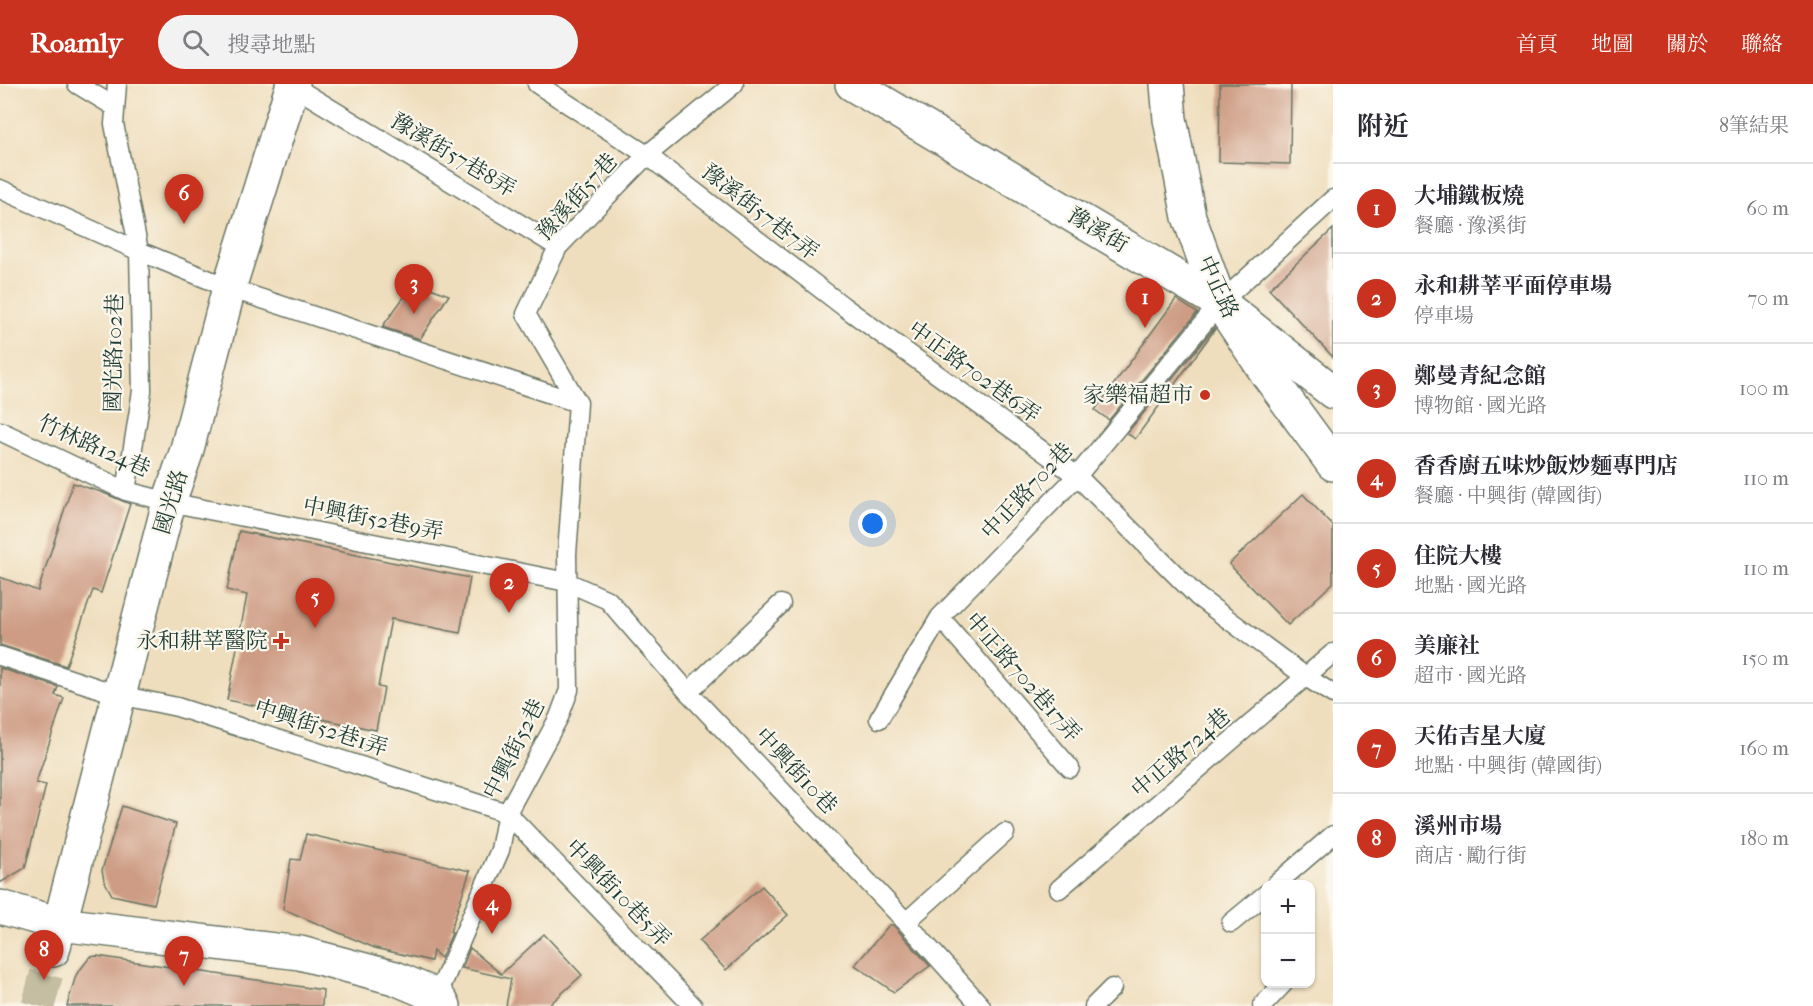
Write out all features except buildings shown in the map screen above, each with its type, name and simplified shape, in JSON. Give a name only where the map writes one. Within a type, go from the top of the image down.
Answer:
[{"type":"street","name":"國光路","points":[[57,937],[169,502],[186,453],[229,288],[292,84]]},
{"type":"street","name":"豫溪街","points":[[852,84],[1220,303],[1333,392]]},
{"type":"street","name":"中正路","points":[[1167,84],[1170,119],[1189,217],[1220,303],[1268,375],[1333,464]]},
{"type":"street","points":[[0,907],[57,937],[300,953],[395,978],[438,1003]]},
{"type":"lane","points":[[77,84],[115,106]]},
{"type":"lane","name":"國光路102巷","points":[[117,84],[114,124],[139,251],[141,391],[126,491]]},
{"type":"lane","name":"豫溪街57巷8弄","points":[[292,84],[558,247]]},
{"type":"lane","name":"豫溪街57巷7弄","points":[[537,84],[647,155],[843,306]]},
{"type":"lane","name":"豫溪街57巷","points":[[578,403],[526,314],[558,247],[647,155],[734,84]]},
{"type":"lane","points":[[0,189],[229,288],[578,403],[567,582]]},
{"type":"lane","name":"中正路702巷","points":[[879,719],[940,616],[1077,476],[1220,303],[1333,200]]},
{"type":"lane","name":"中正路702巷6弄","points":[[843,306],[1077,476],[1198,597],[1306,677],[1333,694]]},
{"type":"lane","name":"竹林路124巷","points":[[0,431],[126,491],[169,502]]},
{"type":"lane","name":"中興街52巷9弄","points":[[169,502],[567,582]]},
{"type":"lane","name":"中興街10巷","points":[[567,582],[608,600],[688,692],[906,922],[981,1006]]},
{"type":"lane","name":"中興街52巷","points":[[438,1003],[500,850],[507,813],[559,717],[569,690],[567,582]]},
{"type":"lane","points":[[688,692],[781,604]]},
{"type":"lane","name":"中正路702巷17弄","points":[[940,616],[1070,768]]},
{"type":"lane","name":"中正路724巷","points":[[1059,889],[1333,653]]},
{"type":"lane","name":"中興街52巷1弄","points":[[0,656],[119,695],[177,707],[507,813]]},
{"type":"lane","name":"中興街10巷5弄","points":[[507,813],[693,1006]]},
{"type":"lane","points":[[906,922],[1005,833]]},
{"type":"lane","points":[[1282,880],[1333,835]]},
{"type":"lane","points":[[1232,923],[1261,898]]},
{"type":"lane","points":[[1094,1006],[1113,988]]},
{"type":"lane","points":[[1262,1006],[1279,988]]},
{"type":"tunnel","points":[[38,1006],[53,950]]},
{"type":"place","name":"美廉社","points":[[184,224]]},
{"type":"place","name":"鄭曼青紀念館","points":[[414,314]]},
{"type":"place","name":"大埔鐵板燒","points":[[1145,328]]},
{"type":"place","name":"家樂福超市","points":[[1205,395]]},
{"type":"place","name":"永和耕莘平面停車場","points":[[509,613]]},
{"type":"place","name":"住院大樓","points":[[315,628]]},
{"type":"place","name":"永和耕莘醫院","points":[[281,641]]},
{"type":"place","name":"香香廚五味炒飯炒麵專門店","points":[[492,934]]},
{"type":"place","name":"溪州市場","points":[[44,980]]},
{"type":"place","name":"天佑吉星大廈","points":[[184,986]]}]
